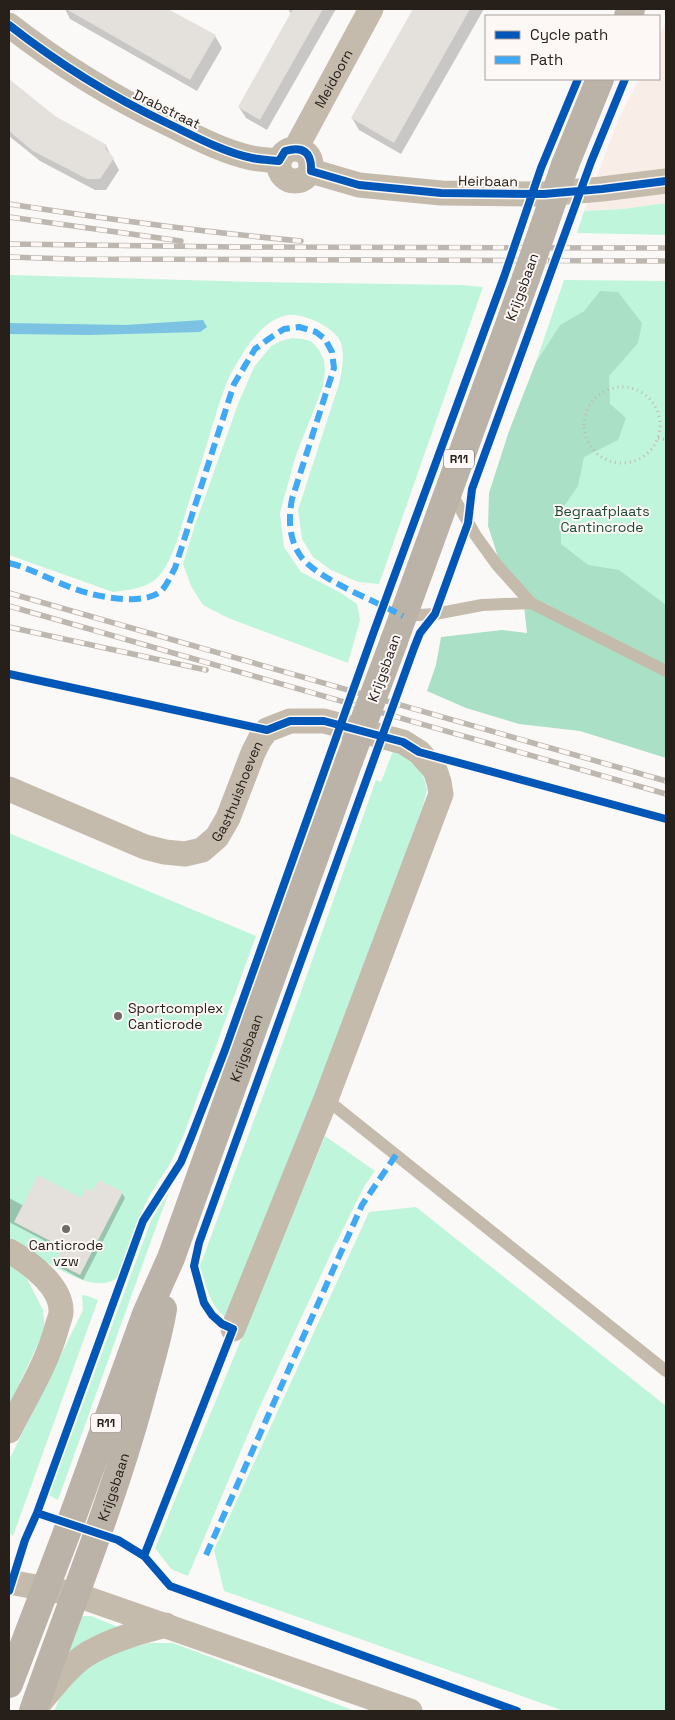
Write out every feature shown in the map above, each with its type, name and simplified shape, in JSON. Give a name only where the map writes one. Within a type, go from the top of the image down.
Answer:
[{"type":"main road","name":"Krijgsbaan","points":[[9,1684],[70,1524],[146,1314],[171,1258],[349,761],[526,278],[565,165],[600,80]]},
{"type":"main road","name":"Krijgsbaan","points":[[34,1710],[74,1594],[98,1534],[130,1434],[159,1331],[171,1258]]},
{"type":"street","name":"Meidoorn","points":[[288,155],[372,9]]},
{"type":"street","name":"Drabstraat","points":[[9,25],[61,64],[118,99],[201,139],[251,158],[288,155]]},
{"type":"street","name":"Heirbaan","points":[[288,155],[306,152],[312,161],[311,171],[359,185],[441,193],[544,194],[666,181]]},
{"type":"street","name":"Gasthuishoeven","points":[[9,789],[145,847],[185,854],[202,850],[217,838],[228,818],[253,753],[266,730],[290,721],[324,721],[403,742],[418,752],[435,770],[441,794],[326,1099]]},
{"type":"street","points":[[233,1329],[326,1099]]},
{"type":"street","points":[[9,1251],[17,1255],[51,1284],[58,1297],[61,1312],[51,1348],[9,1430]]},
{"type":"street","points":[[9,1582],[74,1594],[410,1711]]},
{"type":"street","points":[[34,1710],[60,1679],[88,1654],[132,1635],[166,1625]]},
{"type":"lane","points":[[448,489],[476,536],[497,565],[531,602],[666,671]]},
{"type":"lane","points":[[403,616],[435,614],[482,605],[531,602]]},
{"type":"lane","points":[[326,1099],[666,1371]]},
{"type":"path","points":[[615,388],[630,388],[646,394],[654,403],[660,418],[658,438],[652,450],[632,462],[618,462],[603,458],[595,452],[587,439],[584,425],[587,410],[594,400],[605,391],[615,388]]},
{"type":"path","points":[[658,438],[666,440]]},
{"type":"shaded area","points":[[666,22],[666,203],[624,209],[584,211],[618,120],[638,80],[660,80],[660,35]]},
{"type":"green space","points":[[666,203],[666,235],[577,233],[584,211],[624,209]]},
{"type":"green space","points":[[9,275],[483,287],[379,584],[358,582],[331,570],[313,557],[302,539],[298,510],[338,387],[342,371],[343,354],[341,343],[328,328],[306,317],[292,315],[270,322],[259,332],[233,369],[220,402],[177,542],[166,567],[156,579],[141,587],[113,592],[9,555]]},
{"type":"green space","name":"Begraafplaats Cantincrode","points":[[564,280],[666,281],[666,636],[544,558],[600,291],[584,311],[560,325],[536,362]]},
{"type":"green space","points":[[600,291],[618,292],[642,323],[638,343],[609,376],[610,404],[626,418],[618,440],[584,457],[578,486],[560,512],[561,544],[588,565],[619,570],[666,605],[666,758],[580,731],[519,724],[466,708],[427,691],[436,665],[441,637],[502,630],[527,633],[522,588],[499,560],[488,526],[489,493],[509,431],[536,362],[560,325],[584,311]]},
{"type":"green space","points":[[292,338],[312,342],[324,360],[325,371],[323,386],[295,458],[280,513],[284,547],[301,572],[341,593],[357,604],[360,620],[348,663],[228,618],[203,605],[191,586],[183,564],[238,404],[254,367],[271,346]]},
{"type":"green space","points":[[393,751],[408,755],[418,766],[427,790],[423,805],[344,1026],[225,1317],[212,1300],[200,1266],[287,1031],[376,780],[381,782]]},
{"type":"green space","name":"Sportcomplex Canticrode","points":[[9,833],[256,936],[184,1134],[171,1162],[141,1213],[117,1278],[108,1282],[86,1281],[64,1272],[33,1255],[23,1271],[43,1310],[45,1329],[9,1406]]},
{"type":"green space","points":[[325,1136],[375,1171],[365,1185],[334,1247],[257,1413],[188,1576],[171,1569],[155,1548]]},
{"type":"green space","points":[[170,1191],[58,1500],[49,1495],[152,1218]]},
{"type":"green space","points":[[416,1207],[666,1406],[666,1711],[564,1711],[224,1591],[214,1550],[369,1212]]},
{"type":"green space","points":[[82,1295],[98,1300],[13,1536],[9,1533],[9,1460],[83,1310]]},
{"type":"green space","points":[[78,1616],[91,1616],[123,1629],[60,1668]]},
{"type":"green space","points":[[149,1643],[173,1643],[355,1711],[54,1711],[63,1690],[101,1656]]},
{"type":"water","points":[[203,320],[207,327],[200,332],[89,335],[9,334],[9,323],[126,325]]},
{"type":"building","points":[[66,9],[168,9],[216,35],[190,80]]},
{"type":"building","points":[[293,9],[323,9],[260,120],[238,107]]},
{"type":"building","points":[[413,9],[470,9],[394,143],[351,118]]},
{"type":"building","points":[[9,79],[55,116],[107,145],[105,148],[114,158],[100,179],[87,179],[33,151],[9,131]]},
{"type":"building","name":"Canticrode vzw","points":[[38,1175],[81,1198],[86,1188],[92,1191],[99,1180],[123,1192],[80,1275],[55,1262],[62,1247],[14,1222]]},
{"type":"railway","points":[[9,204],[155,225],[301,241]]},
{"type":"railway","points":[[9,217],[181,241]]},
{"type":"railway","points":[[9,244],[234,247],[666,248]]},
{"type":"railway","points":[[9,257],[70,259],[666,261]]},
{"type":"railway","points":[[9,593],[666,781]]},
{"type":"railway","points":[[9,606],[666,794]]},
{"type":"railway","points":[[9,627],[206,670]]},
{"type":"marked path","points":[[9,563],[78,590],[110,598],[146,598],[163,589],[175,568],[234,384],[255,349],[284,329],[299,327],[316,332],[325,339],[332,352],[334,368],[292,499],[290,522],[294,545],[302,558],[322,575],[403,616]]},
{"type":"marked path","points":[[206,1555],[362,1205],[396,1155]]},
{"type":"cycle path","points":[[9,25],[66,66],[105,90],[146,113],[209,143],[241,155],[279,161],[285,151],[301,150],[310,159],[311,171],[359,185],[441,193],[544,194],[666,181]]},
{"type":"cycle path","points":[[9,1591],[25,1540],[37,1513],[143,1221],[181,1162],[225,1050],[373,634],[504,277],[541,168],[578,80]]},
{"type":"cycle path","points":[[144,1556],[233,1329],[222,1324],[212,1315],[204,1303],[194,1266],[199,1243],[414,648],[420,633],[435,614],[468,523],[472,489],[591,162],[625,80]]},
{"type":"cycle path","points":[[9,674],[267,730],[290,721],[324,721],[403,742],[419,752],[666,819]]},
{"type":"cycle path","points":[[37,1513],[118,1540],[144,1556],[170,1586],[517,1711]]},
{"type":"place","name":"Sportcomplex Canticrode","points":[[118,1016]]},
{"type":"place","name":"Canticrode vzw","points":[[66,1229]]}]
